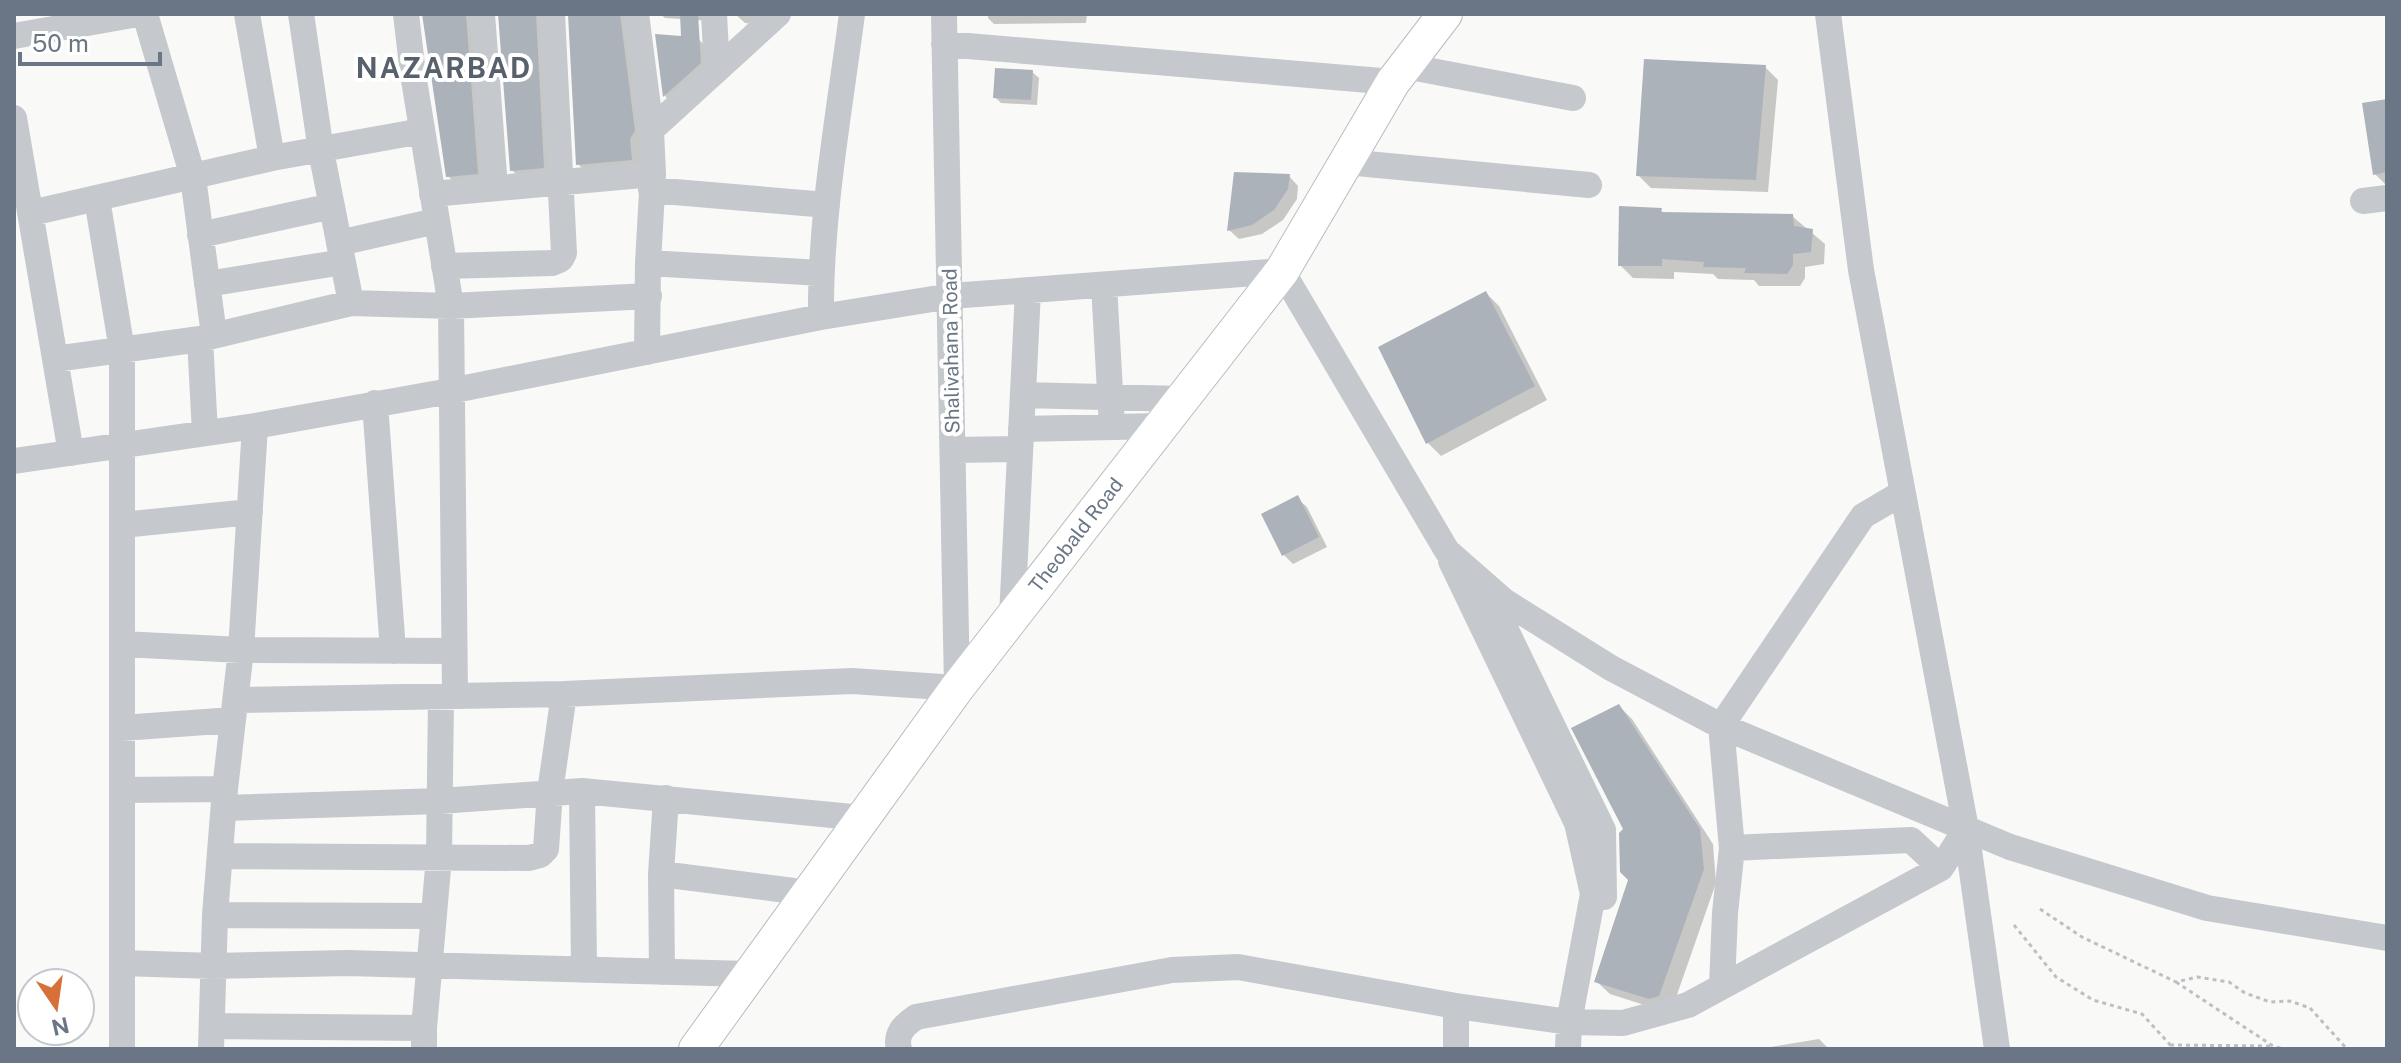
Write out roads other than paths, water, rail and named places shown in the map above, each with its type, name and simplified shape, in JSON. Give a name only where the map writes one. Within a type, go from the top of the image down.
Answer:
[{"type":"main road","name":"Theobald Road","points":[[696,1049],[957,688],[1282,271],[1399,74],[1445,14]]},
{"type":"street","points":[[14,36],[59,21],[138,14]]},
{"type":"street","points":[[145,14],[193,177],[207,284],[205,433]]},
{"type":"street","points":[[247,14],[272,158]]},
{"type":"street","points":[[301,14],[321,151],[351,303]]},
{"type":"street","points":[[255,426],[241,650],[224,798],[215,915],[211,1037],[424,1039],[453,651],[451,306],[406,14]]},
{"type":"street","points":[[482,14],[495,188]]},
{"type":"street","points":[[444,266],[552,263],[561,259],[564,253],[552,14]]},
{"type":"street","points":[[636,14],[651,130],[647,352]]},
{"type":"street","points":[[714,14],[717,70]]},
{"type":"street","points":[[651,130],[778,14]]},
{"type":"street","points":[[821,317],[827,205],[852,14]]},
{"type":"street","name":"Shalivahana Road","points":[[944,14],[957,688]]},
{"type":"street","points":[[1828,14],[1861,270],[1966,829],[1997,1049]]},
{"type":"street","points":[[944,44],[1399,74],[1573,98]]},
{"type":"street","points":[[14,118],[71,453]]},
{"type":"street","points":[[31,213],[272,158],[422,131]]},
{"type":"street","points":[[1346,162],[1589,185]]},
{"type":"street","points":[[432,194],[560,182],[652,182],[827,205]]},
{"type":"street","points":[[97,199],[122,350],[122,1049]]},
{"type":"street","points":[[200,235],[332,206]]},
{"type":"street","points":[[207,284],[341,252],[436,221]]},
{"type":"street","points":[[648,263],[821,273]]},
{"type":"street","points":[[14,461],[255,426],[450,391],[821,317],[951,296],[1282,271],[1447,551],[1577,823],[1593,894],[1569,1022],[1568,1049]]},
{"type":"street","points":[[1104,285],[1112,427]]},
{"type":"street","points":[[1012,617],[1028,291]]},
{"type":"street","points":[[55,359],[207,337],[351,303],[451,306],[649,296]]},
{"type":"street","points":[[1023,395],[1182,399]]},
{"type":"street","points":[[375,403],[393,651]]},
{"type":"street","points":[[953,450],[1112,427],[1160,426]]},
{"type":"street","points":[[1722,986],[1732,848],[1721,726],[1863,516],[1902,493]]},
{"type":"street","points":[[122,525],[250,512]]},
{"type":"street","points":[[1447,551],[1504,601],[1611,668],[1721,726],[1966,829],[2010,847],[2207,908],[2387,938]]},
{"type":"street","points":[[1482,582],[1603,830],[1605,916],[1589,970]]},
{"type":"street","points":[[122,644],[241,650],[453,651]]},
{"type":"street","points":[[122,728],[234,710],[448,696],[852,681],[957,688]]},
{"type":"street","points":[[220,856],[529,858],[540,855],[546,849],[550,792],[564,694]]},
{"type":"street","points":[[122,790],[224,798],[440,801],[582,791],[863,818]]},
{"type":"street","points":[[582,791],[584,970]]},
{"type":"street","points":[[662,972],[661,874],[666,798]]},
{"type":"street","points":[[899,1049],[897,1041],[903,1026],[916,1017],[1172,970],[1238,967],[1456,1006],[1569,1022],[1623,1023],[1688,1005],[1941,868],[1966,829]]},
{"type":"street","points":[[1732,848],[1911,840],[1941,868]]},
{"type":"street","points":[[661,874],[809,893]]},
{"type":"street","points":[[215,915],[433,916]]},
{"type":"street","points":[[122,963],[214,966],[347,963],[749,974]]},
{"type":"street","points":[[1456,1006],[1456,1049]]},
{"type":"district","name":"NAZARBAD","points":[[444,67]]}]
